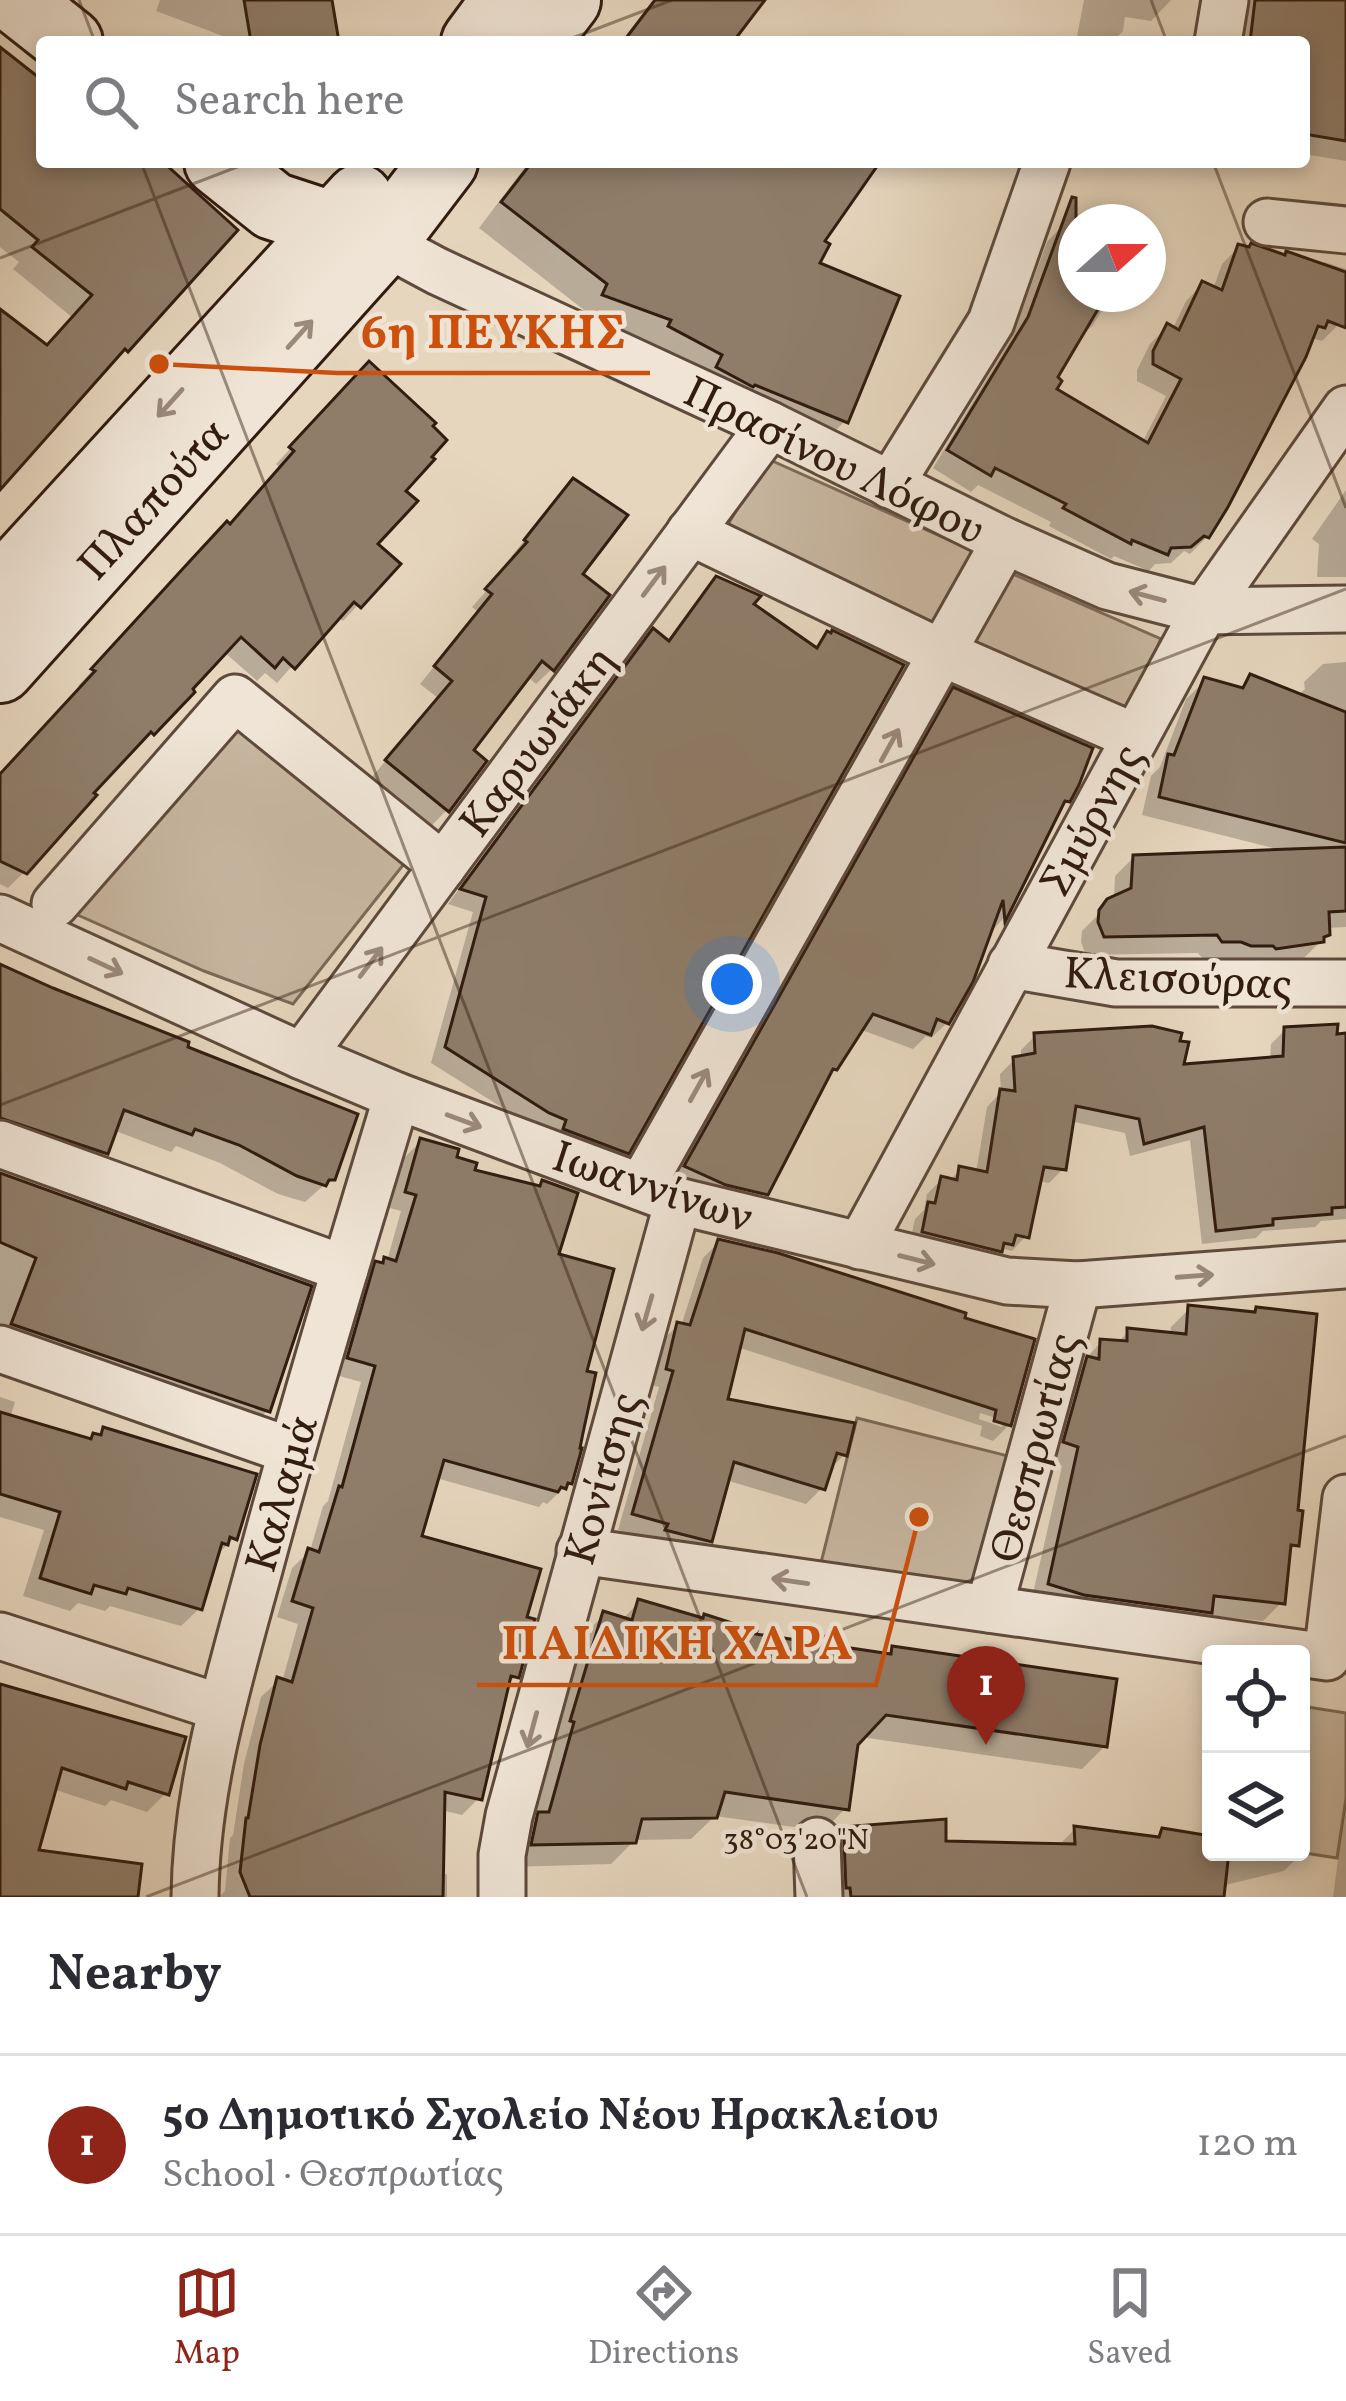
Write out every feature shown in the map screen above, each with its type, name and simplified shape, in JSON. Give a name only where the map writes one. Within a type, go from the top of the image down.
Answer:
[{"type":"main road","points":[[16,0],[61,36]]},
{"type":"main road","points":[[479,36],[506,0]]},
{"type":"main road","points":[[539,36],[566,0]]},
{"type":"main road","name":"Πρασίνου Λόφου","points":[[226,168],[274,206],[360,234]]},
{"type":"main road","name":"Πλαπούτα","points":[[360,234],[385,168]]},
{"type":"main road","name":"Πλαπούτα","points":[[0,669],[17,583],[360,234],[437,168]]},
{"type":"street","points":[[1219,36],[1225,0]]},
{"type":"street","points":[[890,485],[991,322],[1045,168]]},
{"type":"street","points":[[1268,222],[1346,230]]},
{"type":"street","name":"Πρασίνου Λόφου","points":[[360,234],[1107,586],[1204,611],[1346,609]]},
{"type":"street","name":"Σμύρνης","points":[[860,1246],[1204,611],[1346,409]]},
{"type":"street","name":"Καρυωτάκη","points":[[302,1056],[770,425]]},
{"type":"street","points":[[690,532],[942,653],[1135,737]]},
{"type":"street","name":"Κονίτσης","points":[[502,1897],[502,1855],[509,1816],[580,1551],[660,1194],[1005,541]]},
{"type":"street","points":[[55,904],[235,698],[442,866]]},
{"type":"street","name":"Ιωαννίνων","points":[[0,918],[397,1096],[660,1194],[860,1246],[1006,1281],[1078,1285],[1346,1265]]},
{"type":"street","name":"Κλεισούρας","points":[[1011,965],[1116,983],[1346,983]]},
{"type":"street","name":"Καλαμά","points":[[195,1897],[197,1842],[222,1708],[291,1451],[397,1096]]},
{"type":"street","points":[[0,1144],[345,1269]]},
{"type":"street","name":"Θεσπρωτίας","points":[[989,1609],[1078,1285]]},
{"type":"street","points":[[0,1348],[291,1451]]},
{"type":"street","points":[[580,1551],[1328,1657],[1346,1498]]},
{"type":"street","points":[[0,1636],[222,1708]]},
{"type":"street","points":[[817,1840],[819,1897]]},
{"type":"shaded area","points":[[768,459],[978,553],[936,633],[722,534]]},
{"type":"shaded area","points":[[1006,571],[1161,639],[1125,719],[966,646]]},
{"type":"shaded area","points":[[236,714],[411,855],[293,1004],[71,912]]},
{"type":"shaded area","points":[[857,1418],[1020,1459],[984,1597],[818,1575]]},
{"type":"shaded area","points":[[1310,1707],[1346,1713],[1346,1798],[1337,1858],[1310,1854]]},
{"type":"building","points":[[244,0],[332,0],[338,36],[250,36]]},
{"type":"building","points":[[655,0],[765,0],[738,36],[628,36]]},
{"type":"building","points":[[1255,0],[1346,0],[1346,141],[1310,135],[1310,36],[1251,36]]},
{"type":"building","points":[[0,47],[36,75],[36,168],[170,168],[238,230],[0,490],[0,309],[47,345],[92,295],[32,247],[38,240],[0,209]]},
{"type":"building","points":[[527,168],[876,168],[825,241],[830,244],[820,263],[900,296],[848,423],[753,387],[716,367],[722,355],[668,326],[671,320],[602,295],[607,284],[501,202]]},
{"type":"building","points":[[1058,235],[1058,312],[1096,312],[1058,377],[1062,381],[1057,389],[1148,443],[1181,379],[1153,364],[1153,351],[1167,323],[1179,330],[1202,281],[1222,290],[1238,244],[1249,247],[1251,243],[1285,255],[1286,251],[1346,272],[1346,328],[1328,321],[1325,328],[1318,326],[1209,538],[1204,536],[1191,547],[1171,548],[1168,555],[1132,540],[1131,544],[1063,508],[1066,504],[995,468],[991,476],[947,450],[1028,317]]},
{"type":"building","points":[[369,361],[436,423],[433,426],[447,440],[406,491],[418,501],[378,544],[401,564],[361,608],[354,602],[295,669],[283,658],[275,668],[241,637],[195,692],[94,793],[97,795],[27,874],[0,861],[0,774],[189,562],[227,521],[230,524],[294,451],[289,447]]},
{"type":"building","points":[[573,478],[628,515],[583,574],[610,595],[554,671],[542,661],[474,750],[487,761],[449,812],[385,760],[452,681],[434,666],[492,594],[485,589],[527,542],[524,540]]},
{"type":"building","points":[[716,576],[761,596],[754,604],[817,648],[832,630],[904,665],[629,1154],[563,1129],[566,1120],[445,1047],[486,897],[460,889],[653,628],[669,641]]},
{"type":"building","points":[[1250,674],[1346,712],[1346,843],[1159,797],[1168,754],[1174,755],[1204,677],[1243,688]]},
{"type":"building","points":[[953,687],[1093,748],[1079,785],[1070,802],[1065,801],[1005,922],[1003,900],[973,982],[949,1024],[937,1019],[931,1035],[873,1014],[837,1070],[833,1069],[768,1195],[726,1185],[684,1166]]},
{"type":"building","points":[[1346,847],[1346,911],[1329,912],[1330,935],[1324,942],[1276,949],[1222,942],[1217,935],[1104,937],[1098,922],[1107,899],[1131,888],[1133,855]]},
{"type":"building","points":[[0,964],[189,1042],[188,1047],[358,1114],[335,1180],[326,1186],[239,1145],[195,1129],[192,1135],[124,1110],[108,1154],[0,1118]]},
{"type":"building","points":[[1338,1024],[1337,1034],[1346,1033],[1346,1207],[1332,1208],[1332,1214],[1273,1219],[1273,1225],[1216,1231],[1204,1127],[1144,1144],[1139,1119],[1076,1106],[1066,1170],[1044,1167],[1029,1238],[1016,1235],[1013,1245],[1004,1243],[1002,1252],[922,1232],[928,1202],[935,1203],[941,1176],[957,1180],[959,1166],[987,1172],[1000,1089],[1015,1091],[1013,1057],[1035,1053],[1034,1033],[1152,1026],[1182,1033],[1180,1041],[1189,1042],[1184,1064],[1283,1056],[1284,1027]]},
{"type":"building","points":[[420,1138],[459,1149],[457,1157],[477,1163],[475,1170],[540,1186],[542,1180],[578,1193],[559,1254],[614,1269],[587,1371],[596,1373],[582,1448],[572,1484],[558,1492],[444,1460],[422,1536],[541,1569],[527,1617],[535,1619],[519,1678],[511,1676],[482,1800],[445,1792],[443,1897],[250,1897],[240,1872],[260,1745],[277,1677],[292,1682],[313,1608],[292,1601],[308,1548],[319,1552],[342,1487],[375,1366],[347,1358],[375,1261],[383,1263],[384,1257],[396,1261],[416,1195],[405,1192]]},
{"type":"building","points":[[0,1173],[312,1286],[270,1412],[11,1324],[36,1258],[0,1242]]},
{"type":"building","points":[[718,1239],[778,1253],[1035,1339],[1011,1426],[994,1421],[996,1410],[745,1329],[728,1399],[855,1423],[847,1456],[837,1453],[825,1490],[734,1462],[712,1542],[665,1530],[668,1524],[632,1514],[673,1371],[666,1369],[677,1322],[690,1325]]},
{"type":"building","points":[[1188,1305],[1317,1314],[1298,1510],[1303,1511],[1299,1546],[1291,1545],[1285,1604],[1214,1596],[1212,1613],[1084,1595],[1048,1584],[1078,1447],[1063,1442],[1087,1356],[1099,1359],[1100,1339],[1127,1341],[1127,1328],[1186,1334]]},
{"type":"building","points":[[0,1412],[91,1439],[93,1433],[101,1435],[103,1427],[257,1474],[237,1540],[230,1537],[228,1545],[222,1543],[202,1610],[128,1588],[126,1594],[94,1585],[91,1594],[40,1578],[60,1512],[0,1494]]},
{"type":"building","points":[[638,1599],[703,1618],[704,1614],[756,1634],[891,1654],[892,1646],[1117,1679],[1107,1747],[886,1715],[858,1745],[849,1810],[725,1792],[717,1818],[642,1819],[636,1843],[531,1845],[538,1812],[549,1812],[603,1611],[632,1620]]},
{"type":"building","points":[[0,1684],[186,1737],[169,1795],[128,1782],[126,1789],[62,1768],[39,1850],[142,1864],[138,1897],[0,1897]]},
{"type":"building","points":[[946,1819],[946,1841],[1075,1844],[1074,1826],[1159,1837],[1162,1828],[1202,1835],[1202,1861],[1228,1861],[1224,1897],[851,1897],[840,1827]]},
{"type":"place","name":"6η ΠΕΥΚΗΣ","points":[[159,364]]},
{"type":"place","name":"ΠΑΙΔΙΚΗ ΧΑΡΑ","points":[[919,1517]]},
{"type":"place","name":"5ο Δημοτικό Σχολείο Νέου Ηρακλείου","points":[[986,1745]]}]
